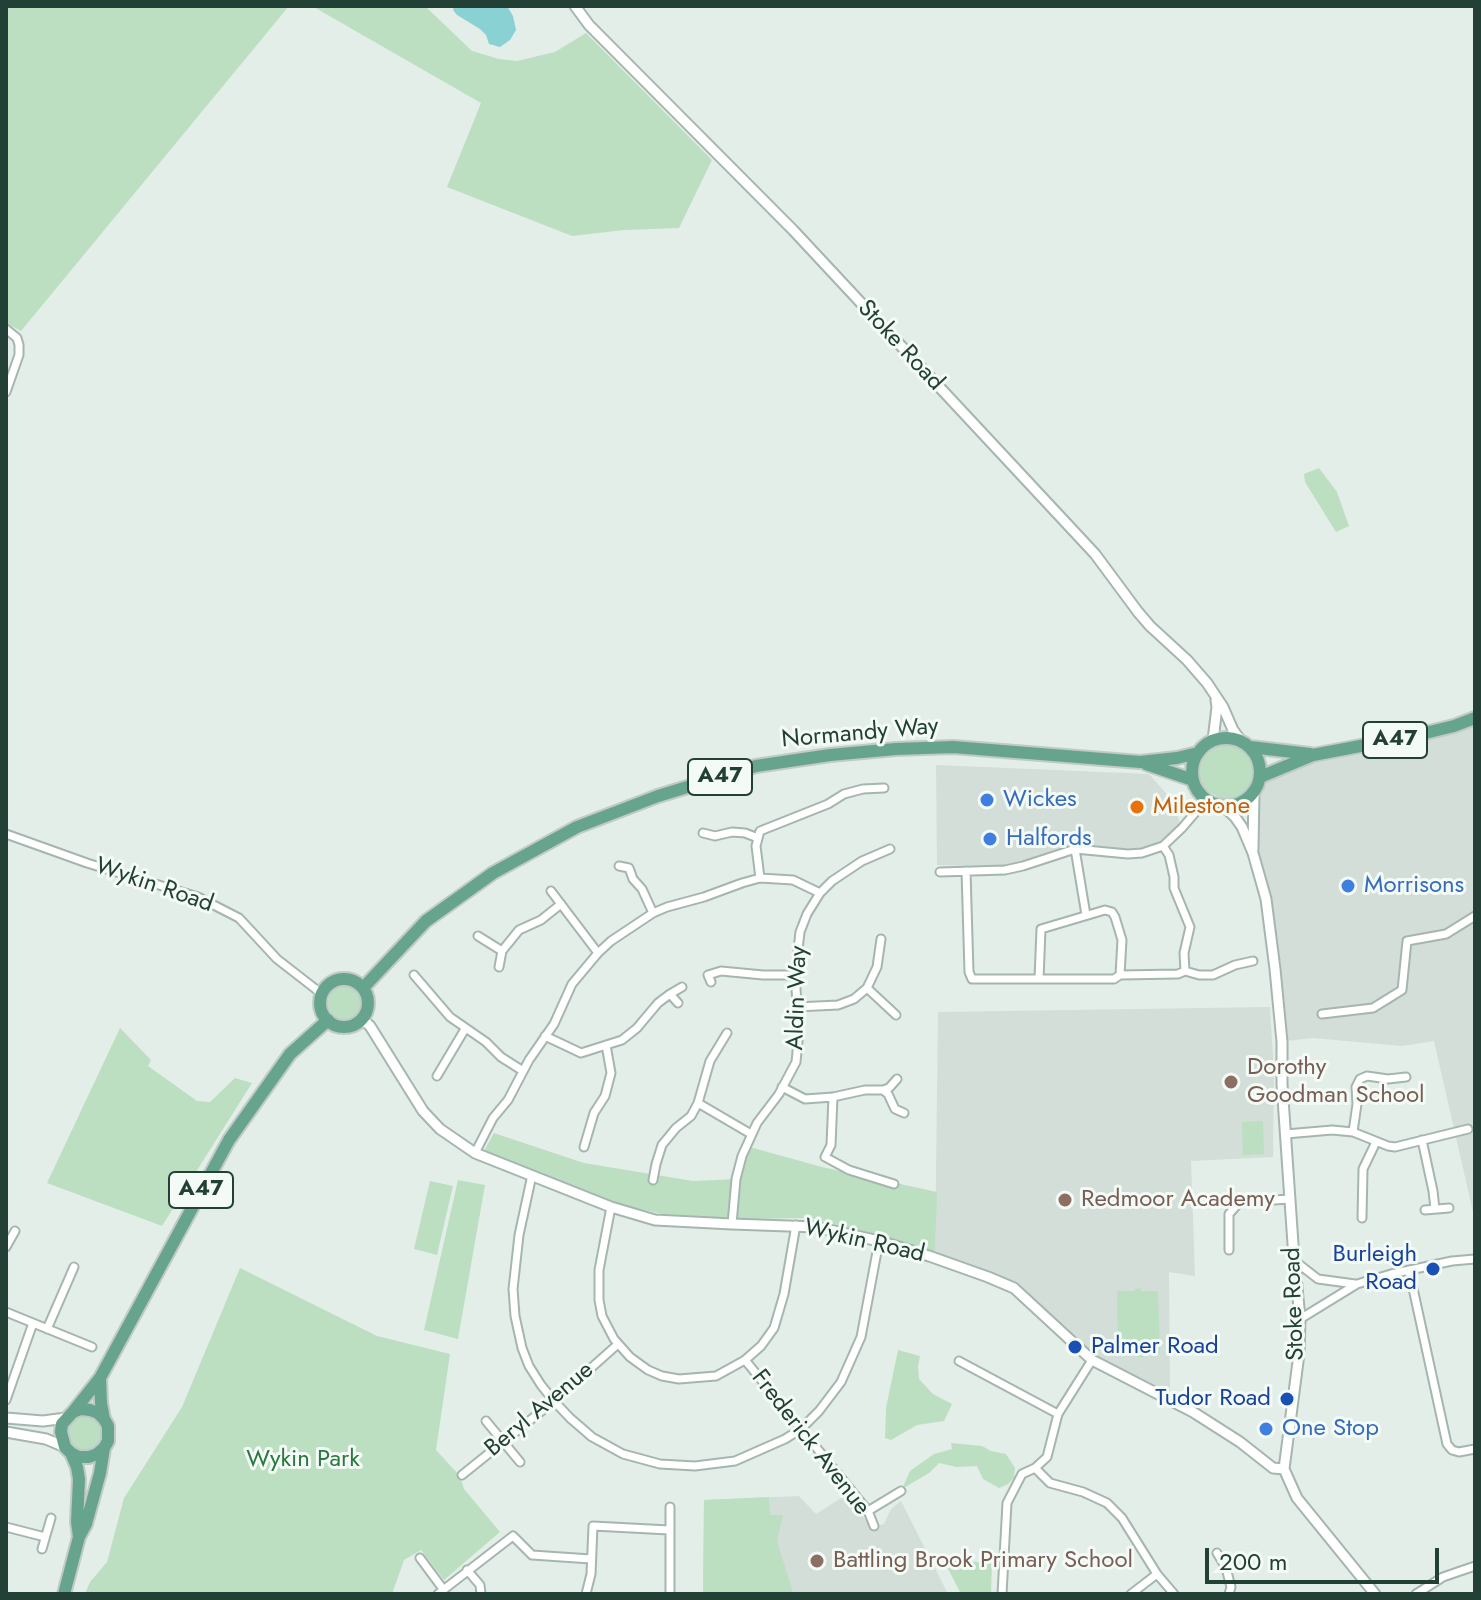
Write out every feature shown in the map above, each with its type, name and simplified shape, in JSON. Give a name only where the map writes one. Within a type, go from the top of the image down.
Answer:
[{"type":"main road","name":"A47","points":[[1260,777],[1313,755],[1413,736],[1475,718]]},
{"type":"main road","points":[[1222,738],[1245,744],[1256,756],[1260,777],[1254,792],[1243,801],[1222,805],[1198,791],[1193,780],[1193,766],[1198,753],[1213,740],[1222,738]]},
{"type":"main road","name":"A47","points":[[1245,744],[1313,755]]},
{"type":"main road","name":"Normandy Way","points":[[363,988],[426,921],[493,873],[577,827],[658,796],[756,766],[830,755],[953,747],[1140,762],[1198,753]]},
{"type":"main road","name":"Normandy Way","points":[[1140,762],[1193,780]]},
{"type":"main road","points":[[337,980],[351,980],[367,995],[368,1003],[362,1019],[357,1024],[342,1027],[328,1020],[321,1008],[322,994],[337,980]]},
{"type":"main road","name":"A47","points":[[70,1415],[100,1378],[229,1140],[290,1054],[328,1020]]},
{"type":"main road","points":[[64,1594],[109,1433],[101,1403],[100,1378]]},
{"type":"main road","points":[[79,1537],[79,1479],[77,1467],[61,1432],[62,1424],[81,1409],[98,1413],[104,1419]]},
{"type":"main road","points":[[68,1450],[79,1457],[89,1457],[104,1448]]},
{"type":"street","name":"Stoke Road","points":[[575,6],[589,25],[793,230],[1095,554],[1144,619],[1187,660],[1215,693],[1233,730],[1245,744]]},
{"type":"street","points":[[6,329],[17,338],[19,355],[6,392]]},
{"type":"street","points":[[1213,740],[1217,707],[1215,693]]},
{"type":"street","points":[[760,878],[756,846],[760,831],[828,804],[844,794],[884,788]]},
{"type":"street","name":"Stoke Road","points":[[1253,853],[1254,792]]},
{"type":"street","points":[[940,872],[1015,868],[1075,849],[1142,853],[1163,846],[1207,799]]},
{"type":"street","name":"Stoke Road","points":[[1222,805],[1242,827],[1266,899],[1282,1042],[1300,1319],[1299,1354],[1284,1469]]},
{"type":"street","points":[[703,833],[715,836],[745,833],[758,838]]},
{"type":"street","name":"Wykin Road","points":[[6,834],[206,900],[239,918],[277,959],[322,994]]},
{"type":"street","points":[[1163,846],[1169,855],[1174,888],[1190,927],[1184,953],[1185,971]]},
{"type":"street","name":"Aldin Way","points":[[732,1224],[736,1179],[742,1156],[751,1134],[796,1062],[799,1031],[795,975],[800,932],[807,914],[820,893],[847,869],[890,849]]},
{"type":"street","points":[[1075,849],[1086,915]]},
{"type":"street","points":[[619,866],[632,865],[633,879],[642,889],[653,913]]},
{"type":"street","points":[[966,871],[969,972],[976,980],[1114,979],[1120,975],[1178,974],[1185,971],[1213,975],[1253,961]]},
{"type":"street","points":[[475,1153],[493,1118],[508,1100],[554,1024],[572,984],[611,941],[653,913],[760,878],[793,880],[820,893]]},
{"type":"street","points":[[551,891],[598,953]]},
{"type":"street","points":[[499,967],[502,951],[519,930],[541,920],[561,904]]},
{"type":"street","points":[[1039,979],[1040,932],[1045,927],[1105,910],[1112,912],[1122,940],[1120,975]]},
{"type":"street","points":[[1322,1014],[1373,1008],[1402,990],[1407,941],[1446,934],[1475,916]]},
{"type":"street","points":[[478,936],[502,951]]},
{"type":"street","points":[[796,1007],[838,1005],[854,999],[867,988],[877,967],[881,939]]},
{"type":"street","points":[[1253,961],[1258,951]]},
{"type":"street","points":[[1253,961],[1258,970]]},
{"type":"street","points":[[698,979],[709,978],[721,971],[795,975]]},
{"type":"street","points":[[414,975],[450,1017],[523,1071]]},
{"type":"street","points":[[545,1036],[581,1053],[622,1040],[658,1003],[682,987]]},
{"type":"street","points":[[867,988],[896,1015]]},
{"type":"street","points":[[670,994],[678,1003]]},
{"type":"street","name":"Wykin Road","points":[[362,1019],[370,1026],[423,1111],[440,1129],[475,1153],[611,1207],[655,1220],[816,1227],[929,1256],[1014,1288],[1092,1360],[1193,1412],[1273,1468],[1284,1469]]},
{"type":"street","points":[[437,1076],[465,1029]]},
{"type":"street","points":[[653,1180],[662,1145],[691,1116],[710,1061],[727,1033]]},
{"type":"street","points":[[576,1136],[586,1142],[594,1113],[605,1096],[611,1073],[606,1045]]},
{"type":"street","points":[[1353,1132],[1356,1087],[1360,1079],[1367,1076],[1388,1079],[1406,1077]]},
{"type":"street","points":[[782,1087],[805,1099],[883,1090],[897,1079]]},
{"type":"street","points":[[883,1090],[895,1109],[904,1113]]},
{"type":"street","points":[[833,1097],[831,1145],[825,1157],[849,1170],[894,1184]]},
{"type":"street","points":[[698,1103],[751,1134]]},
{"type":"street","points":[[1286,1134],[1332,1130],[1353,1132],[1395,1147],[1468,1129]]},
{"type":"street","points":[[1422,1140],[1435,1209]]},
{"type":"street","points":[[1362,1218],[1363,1169],[1376,1142]]},
{"type":"street","points":[[532,1175],[514,1264],[513,1289],[515,1316],[529,1366],[554,1401],[581,1428],[607,1447],[660,1464],[695,1466],[735,1461],[785,1439],[801,1429],[819,1411],[841,1382],[861,1337],[879,1241]]},
{"type":"street","points":[[1229,1250],[1229,1214],[1237,1205],[1241,1202],[1290,1199]]},
{"type":"street","points":[[611,1207],[599,1270],[599,1300],[608,1329],[630,1357],[648,1370],[679,1379],[716,1376],[745,1360],[761,1346],[774,1328],[784,1294],[796,1225]]},
{"type":"street","points":[[1425,1210],[1449,1208]]},
{"type":"street","points":[[6,1247],[15,1231]]},
{"type":"street","points":[[1300,1319],[1357,1284],[1409,1270],[1475,1259]]},
{"type":"street","points":[[1295,1264],[1318,1279],[1357,1284]]},
{"type":"street","points":[[47,1329],[74,1267]]},
{"type":"street","points":[[1409,1270],[1447,1444],[1459,1452],[1475,1449]]},
{"type":"street","points":[[6,1312],[92,1347]]},
{"type":"street","points":[[6,1400],[33,1323]]},
{"type":"street","name":"Beryl Avenue","points":[[462,1475],[554,1401],[618,1344]]},
{"type":"street","name":"Frederick Avenue","points":[[745,1360],[868,1511],[874,1526]]},
{"type":"street","points":[[1002,1594],[1007,1503],[1022,1474],[1047,1457],[1058,1414],[1092,1360]]},
{"type":"street","points":[[959,1361],[1058,1414]]},
{"type":"street","points":[[6,1418],[43,1421],[70,1415]]},
{"type":"street","points":[[486,1421],[520,1462]]},
{"type":"street","points":[[6,1432],[46,1439],[68,1450]]},
{"type":"street","points":[[1035,1468],[1050,1483],[1083,1492],[1107,1503],[1174,1594]]},
{"type":"street","points":[[1284,1469],[1297,1498],[1375,1594]]},
{"type":"street","points":[[868,1511],[901,1491]]},
{"type":"street","points":[[670,1507],[670,1594]]},
{"type":"street","points":[[42,1549],[51,1518]]},
{"type":"street","points":[[586,1594],[591,1574],[593,1526],[669,1530]]},
{"type":"street","points":[[6,1527],[45,1537]]},
{"type":"street","points":[[420,1558],[440,1591],[513,1536],[532,1555],[591,1559]]},
{"type":"street","points":[[1217,1553],[1226,1568],[1231,1587],[1229,1594]]},
{"type":"street","points":[[1416,1594],[1443,1577],[1475,1566]]},
{"type":"street","points":[[467,1570],[480,1585],[481,1594]]},
{"type":"street","points":[[1131,1594],[1157,1574]]},
{"type":"shaded area","points":[[1475,718],[1473,1212],[1434,1041],[1402,1046],[1313,1038],[1286,1041],[1281,960],[1274,961],[1253,853],[1254,792],[1260,777],[1279,768]]},
{"type":"shaded area","points":[[936,765],[1149,774],[1171,799],[1182,828],[1154,850],[1075,849],[1015,867],[937,865]]},
{"type":"shaded area","name":"Redmoor Academy","points":[[1270,1007],[1274,1073],[1273,1157],[1191,1161],[1195,1276],[1169,1272],[1170,1392],[1094,1356],[1017,1282],[935,1252],[938,1012]]},
{"type":"shaded area","name":"Battling Brook Primary School","points":[[846,1495],[872,1528],[884,1524],[891,1509],[901,1501],[948,1594],[703,1594],[704,1500],[799,1496],[816,1514]]},
{"type":"green space","points":[[6,6],[289,6],[21,331],[6,323]]},
{"type":"green space","points":[[312,6],[425,6],[472,51],[517,61],[555,52],[586,33],[712,160],[679,228],[572,236],[447,187],[481,103]]},
{"type":"green space","points":[[1319,468],[1337,492],[1349,526],[1336,532],[1305,482],[1304,474]]},
{"type":"green space","points":[[1225,744],[1239,747],[1250,755],[1255,769],[1250,786],[1238,798],[1220,798],[1206,790],[1199,779],[1199,763],[1204,754],[1212,746]]},
{"type":"green space","points":[[345,986],[357,991],[362,1003],[357,1015],[345,1020],[333,1015],[328,1003],[333,991]]},
{"type":"green space","points":[[120,1028],[151,1060],[148,1066],[197,1101],[210,1102],[235,1078],[252,1083],[162,1226],[47,1183]]},
{"type":"green space","points":[[1263,1121],[1264,1154],[1243,1155],[1242,1122]]},
{"type":"green space","points":[[494,1133],[584,1163],[693,1181],[736,1179],[746,1146],[822,1167],[937,1192],[935,1252],[811,1218],[738,1219],[663,1214],[617,1204],[484,1151]]},
{"type":"green space","points":[[458,1180],[485,1185],[458,1339],[424,1330]]},
{"type":"green space","points":[[430,1181],[453,1186],[437,1255],[414,1249]]},
{"type":"green space","name":"Wykin Park","points":[[240,1268],[377,1336],[450,1354],[436,1450],[460,1476],[464,1489],[500,1532],[444,1580],[421,1550],[404,1560],[392,1594],[85,1594],[90,1582],[107,1562],[124,1498],[182,1407]]},
{"type":"green space","points":[[1140,1288],[1141,1291],[1158,1291],[1160,1354],[1118,1356],[1117,1291]]},
{"type":"green space","points":[[898,1350],[920,1356],[919,1379],[933,1394],[952,1404],[944,1421],[917,1425],[891,1440],[885,1438],[886,1408]]},
{"type":"green space","points":[[84,1415],[97,1420],[102,1433],[97,1446],[84,1451],[71,1446],[66,1433],[71,1420]]},
{"type":"green space","points":[[951,1443],[982,1446],[1006,1454],[1015,1468],[1014,1478],[999,1488],[983,1479],[977,1466],[956,1467],[939,1463],[929,1473],[902,1489],[910,1471],[934,1454],[952,1449]]},
{"type":"green space","points":[[769,1497],[770,1515],[783,1515],[777,1541],[793,1593],[703,1594],[704,1500]]},
{"type":"green space","points":[[940,1553],[962,1561],[992,1563],[991,1594],[961,1594]]},
{"type":"water","points":[[454,6],[507,6],[516,30],[510,40],[500,47],[489,44],[480,29],[457,15]]},
{"type":"place","name":"Wickes","points":[[987,800]]},
{"type":"place","name":"Milestone","points":[[1137,807]]},
{"type":"place","name":"Halfords","points":[[990,839]]},
{"type":"place","name":"Morrisons","points":[[1348,886]]},
{"type":"place","name":"Dorothy Goodman School","points":[[1231,1082]]},
{"type":"place","name":"Redmoor Academy","points":[[1065,1200]]},
{"type":"place","name":"Burleigh Road","points":[[1433,1269]]},
{"type":"place","name":"Palmer Road","points":[[1075,1347]]},
{"type":"place","name":"Tudor Road","points":[[1287,1399]]},
{"type":"place","name":"One Stop","points":[[1266,1429]]},
{"type":"place","name":"Battling Brook Primary School","points":[[817,1561]]}]
